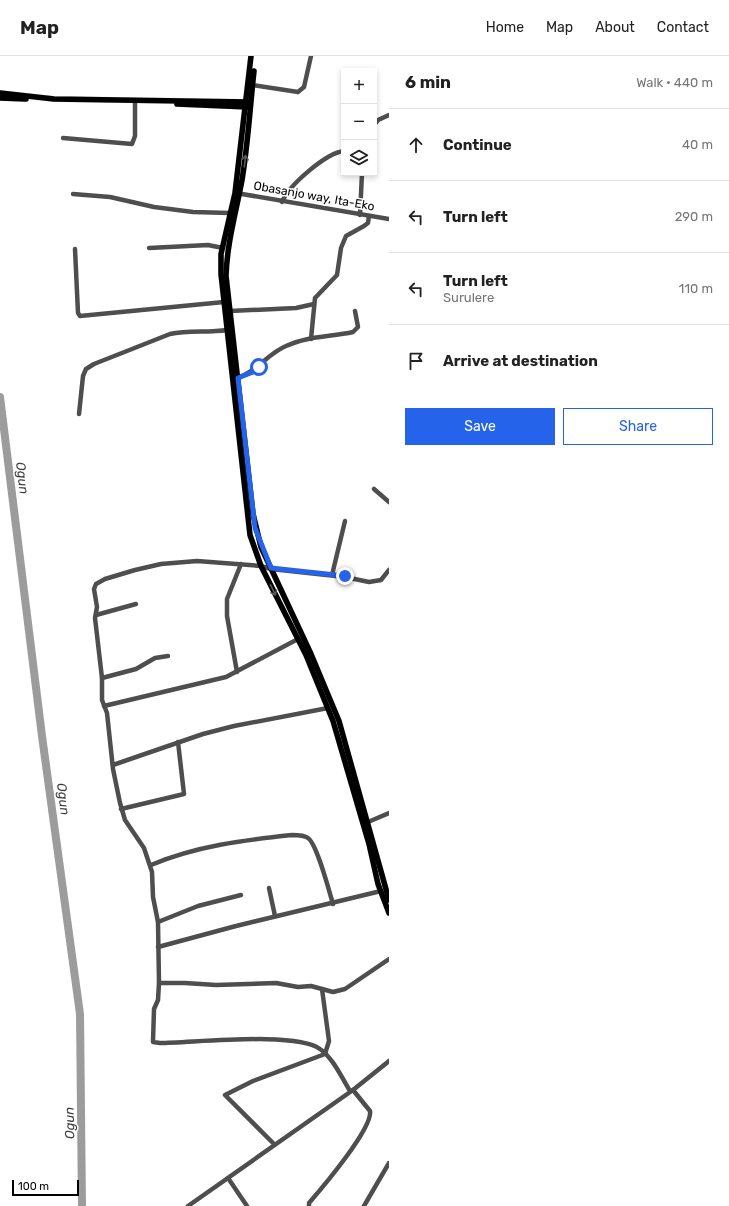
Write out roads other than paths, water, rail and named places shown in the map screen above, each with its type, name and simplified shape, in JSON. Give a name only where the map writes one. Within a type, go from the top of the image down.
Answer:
[{"type":"main road","points":[[251,56],[248,104],[237,193],[227,256],[226,276],[255,528],[271,568],[314,660],[339,721],[389,900]]},
{"type":"main road","points":[[248,104],[252,85],[255,56]]},
{"type":"main road","points":[[0,93],[54,99],[248,104]]},
{"type":"main road","points":[[0,98],[61,101],[248,104]]},
{"type":"main road","points":[[237,193],[230,213],[223,248],[221,274],[250,535],[261,566],[298,639],[328,708],[346,758],[381,892],[389,912]]},
{"type":"street","points":[[252,85],[298,92],[301,91],[304,87],[311,56]]},
{"type":"street","points":[[63,138],[132,144],[135,136],[135,102]]},
{"type":"street","points":[[377,121],[389,115]]},
{"type":"street","points":[[282,202],[285,194],[313,168],[334,153],[341,152]]},
{"type":"street","points":[[360,214],[362,176]]},
{"type":"street","name":"Obasanjo way, Ita-Eko","points":[[237,193],[282,202],[389,219]]},
{"type":"street","points":[[73,194],[110,197],[192,212],[230,213]]},
{"type":"street","points":[[311,339],[314,304],[318,293],[337,275],[343,241],[346,236],[368,223],[369,216]]},
{"type":"street","points":[[150,248],[208,245],[223,248]]},
{"type":"street","points":[[74,249],[78,313],[80,316],[224,302]]},
{"type":"street","points":[[230,311],[296,308],[314,304]]},
{"type":"street","points":[[238,378],[253,372],[286,346],[311,339],[353,332],[358,327],[355,311]]},
{"type":"street","points":[[79,414],[83,376],[86,369],[94,364],[170,334],[181,332],[211,332],[227,330]]},
{"type":"street","points":[[374,489],[388,500]]},
{"type":"street","points":[[332,575],[345,522]]},
{"type":"street","points":[[309,1206],[309,1203],[360,1139],[370,1118],[370,1111],[325,1054],[316,1047],[278,1039],[153,1042],[152,1037],[159,983],[158,922],[153,897],[151,865],[141,841],[127,823],[121,810],[102,700],[102,678],[96,615],[97,607],[94,589],[96,584],[105,579],[135,570],[180,562],[197,561],[261,566],[332,575],[370,582],[381,580],[389,570]]},
{"type":"street","points":[[237,672],[227,616],[227,599],[241,564]]},
{"type":"street","points":[[96,615],[136,604]]},
{"type":"street","points":[[104,706],[180,687],[220,679],[237,672],[298,639]]},
{"type":"street","points":[[102,678],[136,668],[155,658],[168,656]]},
{"type":"street","points":[[113,765],[178,742],[234,726],[328,708]]},
{"type":"street","points":[[121,810],[184,794],[178,742]]},
{"type":"street","points":[[368,822],[388,816]]},
{"type":"street","points":[[151,865],[171,857],[221,844],[292,835],[301,836],[308,838],[311,842],[321,865],[333,904]]},
{"type":"street","points":[[269,888],[275,916]]},
{"type":"street","points":[[158,947],[275,916],[381,892]]},
{"type":"street","points":[[158,922],[198,906],[241,895]]},
{"type":"street","points":[[159,983],[185,983],[216,986],[276,983],[298,987],[311,986],[333,992],[345,989],[389,959]]},
{"type":"street","points":[[322,989],[329,1041],[325,1054]]},
{"type":"street","points":[[274,1144],[225,1095],[253,1081],[325,1054]]},
{"type":"street","points":[[188,1206],[352,1090],[389,1061]]},
{"type":"street","points":[[364,1206],[389,1163]]},
{"type":"street","points":[[228,1178],[247,1206]]},
{"type":"waterway","name":"Ogun","points":[[0,397],[42,736],[80,1014],[82,1206]]}]
